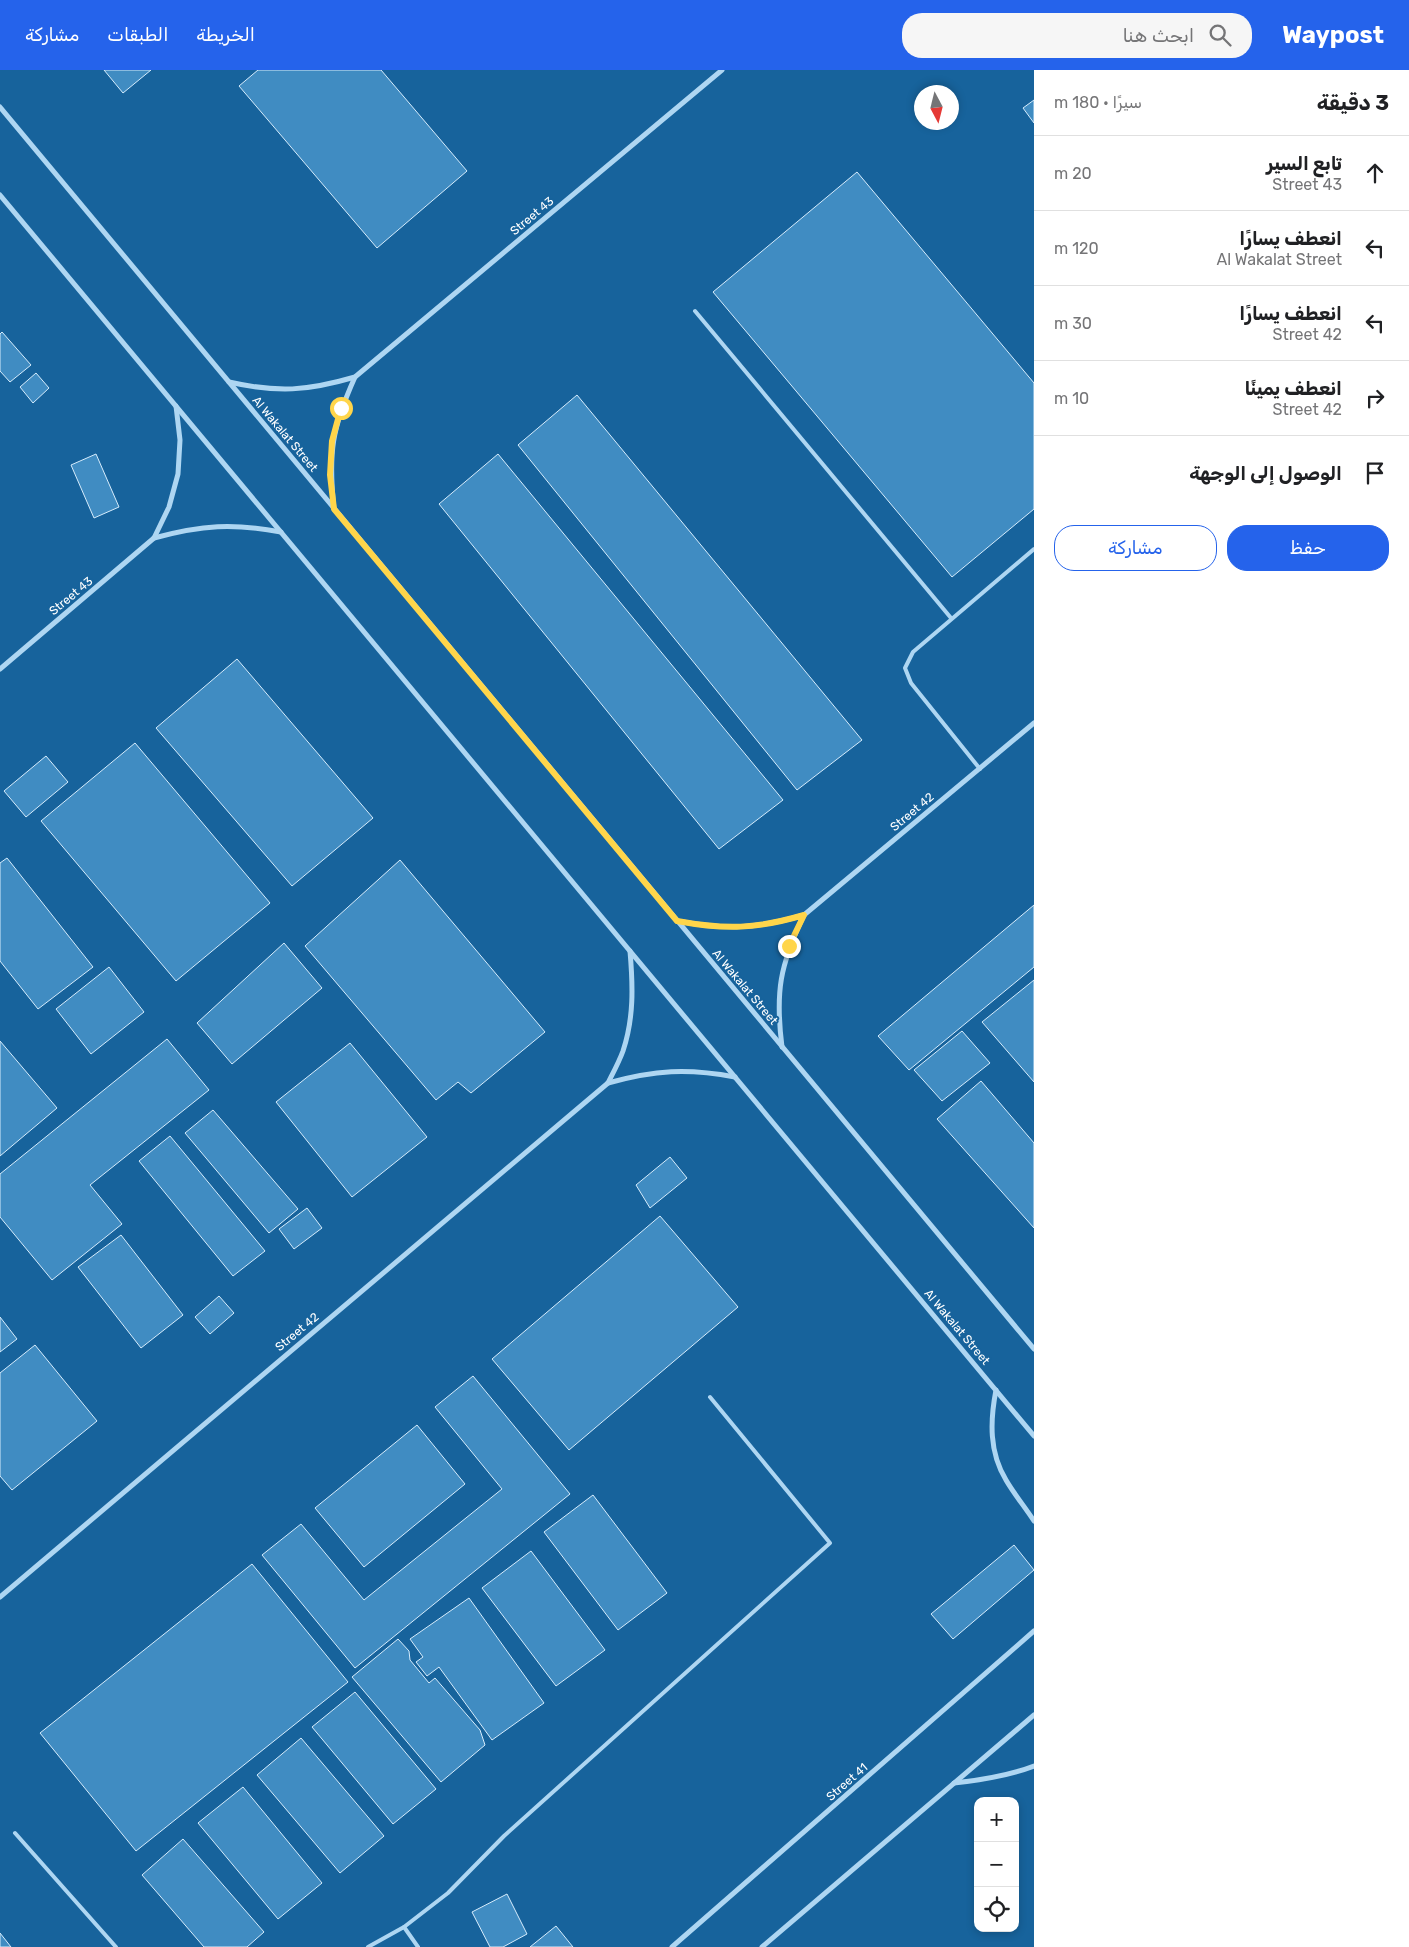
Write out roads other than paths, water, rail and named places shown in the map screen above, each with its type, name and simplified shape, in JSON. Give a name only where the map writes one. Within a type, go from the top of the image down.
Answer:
[{"type":"street","name":"Street 43","points":[[229,382],[260,389],[292,390],[324,386],[355,377],[722,70]]},
{"type":"street","name":"Al Wakalat Street","points":[[0,107],[1034,1349]]},
{"type":"street","name":"Al Wakalat Street","points":[[0,195],[1034,1436]]},
{"type":"street","name":"Street 43","points":[[334,509],[330,475],[332,441],[341,408],[355,377]]},
{"type":"street","name":"Street 43","points":[[0,669],[154,538],[169,507],[178,474],[180,440],[176,406]]},
{"type":"street","name":"Street 43","points":[[154,538],[185,529],[218,525],[250,526],[282,532]]},
{"type":"street","name":"Street 42","points":[[677,921],[708,927],[741,928],[773,924],[804,915],[1034,723]]},
{"type":"street","name":"Street 42","points":[[782,1047],[778,1013],[780,979],[789,946],[804,915]]},
{"type":"street","name":"Street 42","points":[[608,1083],[622,1052],[631,1019],[633,984],[630,951]]},
{"type":"street","name":"Street 42","points":[[0,1597],[608,1083],[639,1074],[671,1070],[704,1071],[735,1077]]},
{"type":"street","points":[[996,1390],[992,1413],[992,1436],[996,1459],[1006,1480],[1034,1521]]},
{"type":"street","name":"Street 41","points":[[672,1947],[1034,1631]]},
{"type":"street","points":[[762,1947],[1034,1715]]},
{"type":"street","points":[[954,1784],[986,1780],[1019,1772],[1034,1766]]},
{"type":"lane","points":[[695,311],[951,618]]},
{"type":"lane","points":[[980,769],[910,683],[905,668],[913,652],[1034,549]]},
{"type":"lane","points":[[368,1947],[404,1927],[448,1893],[504,1836],[830,1543],[710,1397]]},
{"type":"lane","points":[[15,1833],[116,1947]]},
{"type":"lane","points":[[404,1927],[418,1947]]}]
